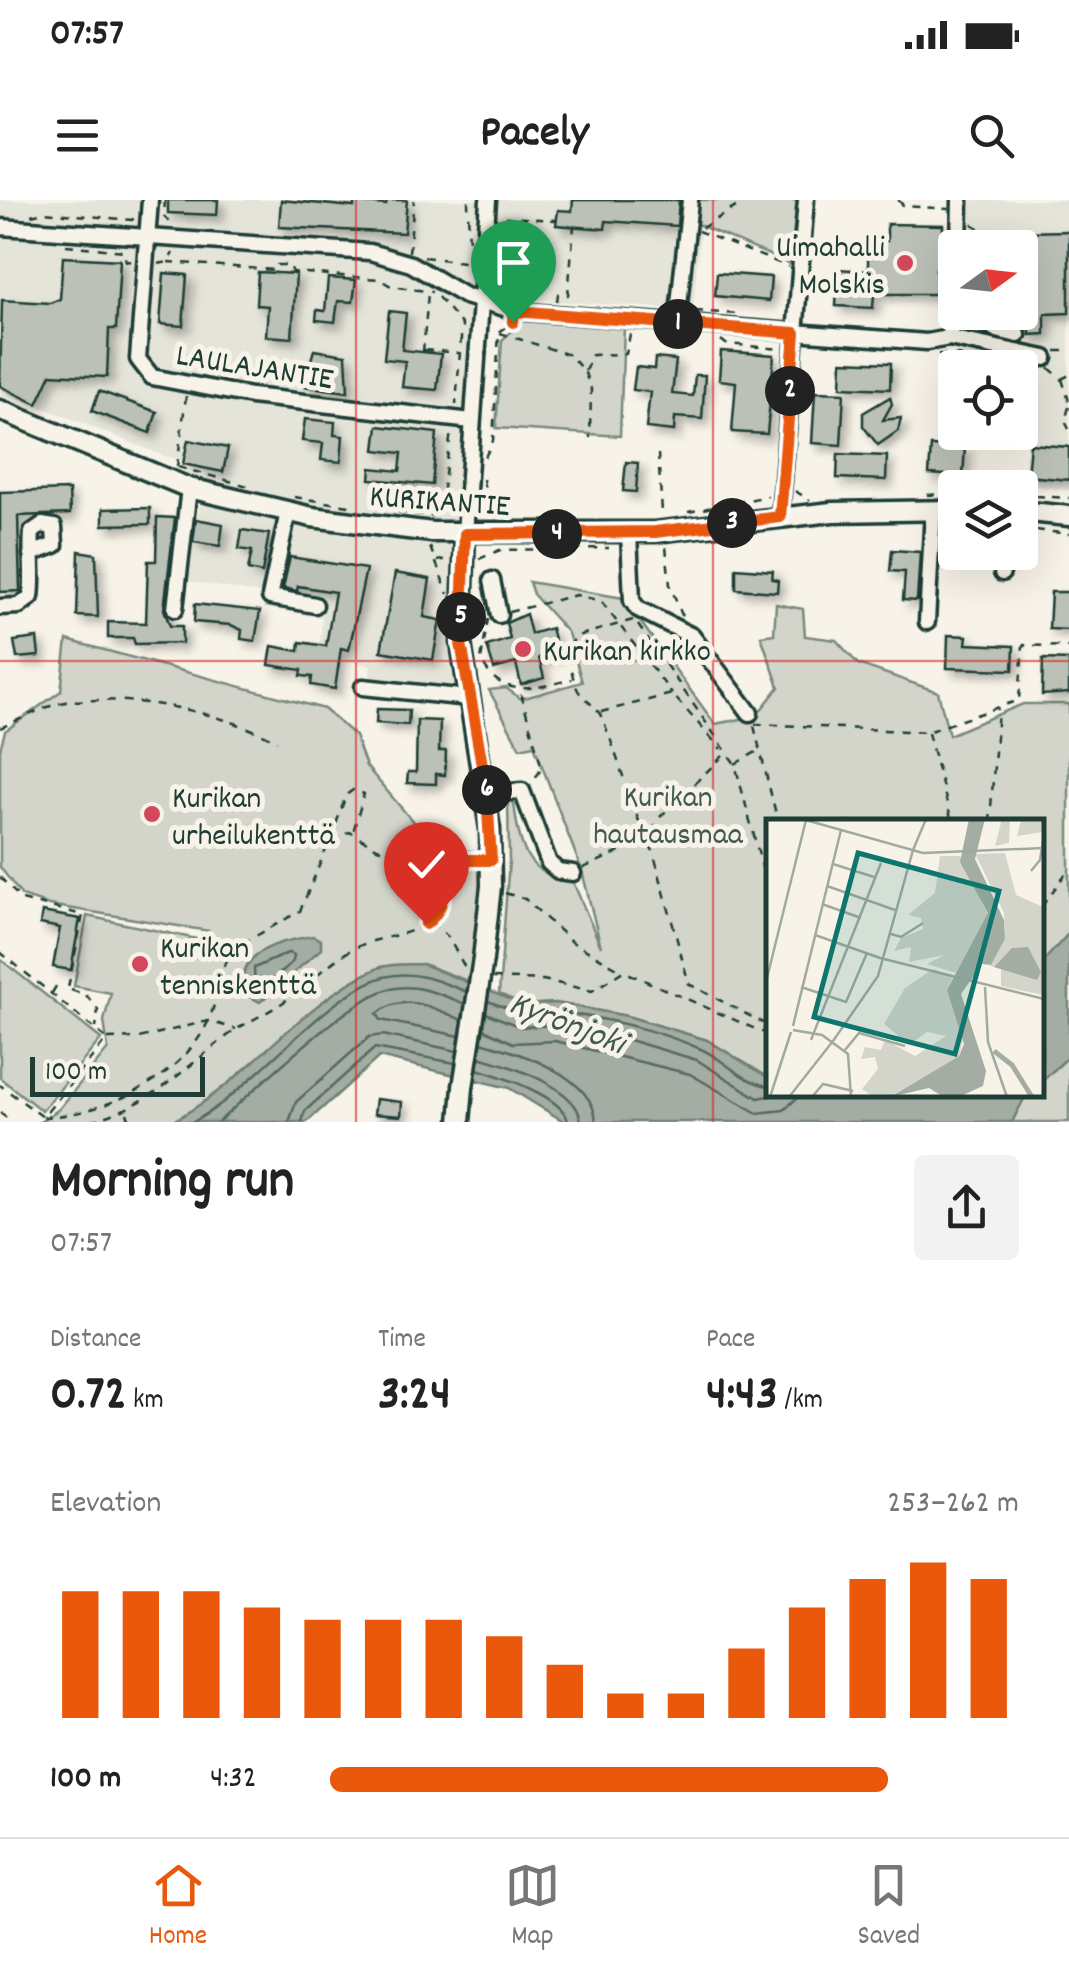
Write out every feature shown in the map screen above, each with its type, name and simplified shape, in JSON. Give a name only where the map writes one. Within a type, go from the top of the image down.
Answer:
[{"type":"main road","name":"KURIKANTIE","points":[[0,410],[190,488],[465,534],[629,533],[780,517],[938,510]]},
{"type":"main road","points":[[1038,513],[1069,516]]},
{"type":"main road","points":[[460,1122],[483,959],[491,860],[487,794],[461,643],[465,534]]},
{"type":"street","name":"LAULAJANTIE","points":[[150,200],[138,359],[152,377],[188,385],[472,420]]},
{"type":"street","points":[[465,534],[488,200]]},
{"type":"street","points":[[677,324],[691,234],[690,200]]},
{"type":"street","points":[[780,517],[806,200]]},
{"type":"street","points":[[959,230],[960,200]]},
{"type":"street","points":[[0,227],[317,247],[388,256],[480,302],[677,324],[927,342],[949,338],[1045,358]]},
{"type":"street","points":[[949,338],[951,330]]},
{"type":"street","points":[[998,330],[1018,334]]},
{"type":"street","points":[[175,609],[190,488]]},
{"type":"street","points":[[286,503],[270,597],[315,604]]},
{"type":"street","points":[[927,622],[933,510]]},
{"type":"street","points":[[629,533],[632,601],[692,636],[750,713]]},
{"type":"street","points":[[0,608],[19,606],[31,597],[32,554]]},
{"type":"street","points":[[1002,570],[1002,574]]},
{"type":"street","points":[[492,580],[498,615]]},
{"type":"street","points":[[363,687],[469,698]]},
{"type":"street","points":[[487,794],[522,792],[549,863],[558,871],[573,873]]},
{"type":"path","points":[[408,254],[414,200]]},
{"type":"path","points":[[468,200],[471,220]]},
{"type":"path","points":[[691,234],[747,200]]},
{"type":"path","points":[[23,218],[44,212],[132,220],[138,214]]},
{"type":"path","points":[[498,332],[513,322],[514,305],[502,282],[506,216],[557,220]]},
{"type":"path","points":[[557,302],[558,294],[568,295],[574,226]]},
{"type":"path","points":[[691,234],[792,268]]},
{"type":"path","points":[[60,242],[69,247],[123,251],[126,260]]},
{"type":"path","points":[[168,262],[274,270],[277,265],[289,265],[293,272],[379,279],[391,286],[435,293],[462,326],[443,488],[448,509]]},
{"type":"path","points":[[428,292],[424,351],[461,353]]},
{"type":"path","points":[[498,332],[570,355],[585,372],[591,390],[590,438]]},
{"type":"path","points":[[483,459],[493,441],[498,332]]},
{"type":"path","points":[[585,372],[592,355],[626,354],[631,332]]},
{"type":"path","points":[[1045,358],[1050,373],[1062,378],[1069,375]]},
{"type":"path","points":[[1062,378],[1069,401]]},
{"type":"path","points":[[177,466],[188,385]]},
{"type":"path","points":[[1069,408],[1064,421],[1069,429]]},
{"type":"path","points":[[658,454],[660,514],[761,500],[781,493]]},
{"type":"path","points":[[162,462],[247,486]]},
{"type":"path","points":[[483,476],[488,512]]},
{"type":"path","points":[[1038,495],[1069,498]]},
{"type":"path","name":"KURIKANTIE","points":[[286,503],[362,508]]},
{"type":"path","name":"KURIKANTIE","points":[[398,512],[434,516],[448,509],[467,510]]},
{"type":"path","points":[[1038,530],[1069,534]]},
{"type":"path","points":[[666,547],[670,585],[685,626]]},
{"type":"path","points":[[429,552],[437,561]]},
{"type":"path","points":[[573,679],[521,692],[502,684],[481,660],[488,618],[576,595],[601,602],[622,624],[672,694],[735,764],[766,875]]},
{"type":"path","points":[[726,753],[634,619],[574,637],[568,654],[573,679],[580,696],[600,712],[646,840],[689,984],[766,1024]]},
{"type":"path","points":[[777,819],[753,724],[927,732],[1019,700],[1022,645],[1069,646]]},
{"type":"path","points":[[521,692],[542,768],[522,792]]},
{"type":"path","points":[[600,712],[672,694]]},
{"type":"path","points":[[0,728],[73,702],[126,703],[206,715],[276,740]]},
{"type":"path","points":[[990,819],[998,707]]},
{"type":"path","points":[[927,732],[951,819]]},
{"type":"path","points":[[735,764],[760,750]]},
{"type":"path","points":[[573,873],[646,840],[662,816],[726,753]]},
{"type":"path","points":[[0,1085],[42,1117],[84,1111],[130,1094],[176,1060],[208,1021],[232,950],[300,911],[346,795],[353,790],[364,794],[365,802],[353,833]]},
{"type":"path","points":[[330,840],[340,833],[353,833],[377,848],[422,860],[491,860]]},
{"type":"path","points":[[87,1122],[126,1112],[154,1097],[237,1029],[264,1016],[356,947],[411,932],[430,921],[444,894],[436,869],[422,860]]},
{"type":"path","points":[[1044,903],[1069,869]]},
{"type":"path","points":[[0,878],[22,900],[82,915],[70,989],[86,994],[98,1010],[96,1030]]},
{"type":"path","points":[[500,893],[525,899],[572,942],[622,971],[766,1035]]},
{"type":"path","points":[[430,921],[448,937],[467,972]]},
{"type":"path","points":[[0,952],[107,1039],[139,1038],[208,1021],[237,1029]]},
{"type":"path","points":[[493,978],[543,980],[592,991],[622,971]]},
{"type":"path","points":[[51,994],[58,984]]},
{"type":"path","points":[[42,1117],[107,1039]]},
{"type":"path","points":[[126,1112],[130,1122]]},
{"type":"path","points":[[0,1113],[12,1122]]},
{"type":"shaded area","points":[[0,200],[703,200],[693,310],[522,299],[498,275],[474,286],[455,563],[455,703],[368,693],[371,665],[319,655],[322,617],[263,608],[264,594],[186,581],[207,466],[164,456],[0,390]]},
{"type":"shaded area","points":[[966,200],[1069,200],[1069,490],[1038,487],[1038,470],[1024,470],[1026,450],[1038,450],[1038,350],[963,350],[964,330],[1038,330],[1038,230],[965,230]]},
{"type":"green space","points":[[699,200],[797,200],[790,264],[697,224]]},
{"type":"green space","points":[[524,320],[624,326],[620,436],[496,428],[502,340]]},
{"type":"green space","name":"Kurikan hautausmaa","points":[[529,582],[623,598],[715,724],[756,716],[779,687],[761,636],[774,634],[776,604],[803,609],[805,636],[836,640],[858,664],[938,692],[949,735],[1023,704],[1069,704],[1069,933],[1044,961],[1044,819],[766,819],[766,1076],[707,1040],[627,1016],[556,1003],[524,1005],[499,994],[509,860],[508,799],[514,804],[527,856],[543,872],[571,877],[601,947],[582,871],[534,745],[520,748],[489,690],[506,688],[521,699],[582,682],[568,633],[533,594]]},
{"type":"green space","points":[[67,640],[324,709],[355,736],[366,766],[436,849],[483,852],[479,937],[470,982],[423,964],[380,967],[338,992],[202,1106],[171,1122],[40,1122],[59,1109],[108,1049],[104,1021],[111,993],[74,986],[87,916],[206,941],[209,931],[49,905],[22,896],[0,867],[0,749],[5,731],[61,691]]},
{"type":"green space","points":[[0,959],[101,1039],[42,1111],[0,1078]]},
{"type":"green space","points":[[1069,1056],[1069,1122],[1012,1122],[1023,1098],[1044,1097],[1044,1079]]},
{"type":"water","points":[[1069,933],[1069,1056],[1044,1079],[1044,961]]},
{"type":"water","points":[[313,936],[321,940],[321,949],[260,1002],[246,995],[245,969],[252,959],[286,941]]},
{"type":"water","name":"Kyrönjoki","points":[[422,964],[524,1005],[556,1003],[627,1016],[707,1040],[766,1076],[766,1097],[1025,1097],[1012,1122],[565,1122],[509,1088],[379,1057],[307,1122],[171,1122],[224,1087],[322,1002],[348,984],[393,965]]},
{"type":"building","points":[[168,200],[218,200],[217,215],[168,213]]},
{"type":"building","points":[[281,200],[354,207],[354,202],[386,205],[387,200],[407,200],[404,233],[279,227]]},
{"type":"building","points":[[573,200],[679,200],[677,226],[606,221],[605,229],[556,225],[558,210],[572,211]]},
{"type":"building","name":"Uimahalli Molskis","points":[[887,224],[943,225],[943,230],[938,230],[936,294],[874,294],[873,308],[836,306],[838,269],[868,271],[868,257],[877,257],[877,241],[887,241]]},
{"type":"building","points":[[1069,231],[1069,313],[1045,314],[1045,334],[1030,335],[1030,330],[1038,330],[1038,232]]},
{"type":"building","points":[[63,257],[120,260],[116,329],[109,329],[107,377],[51,374],[37,404],[0,386],[2,300],[50,303],[60,299]]},
{"type":"building","points":[[258,272],[296,274],[292,338],[266,336],[268,306],[256,305]]},
{"type":"building","points":[[164,273],[187,275],[183,326],[160,324]]},
{"type":"building","points":[[717,273],[771,277],[769,301],[715,296]]},
{"type":"building","points":[[328,278],[356,280],[353,302],[338,301],[335,322],[316,320],[317,310],[325,311]]},
{"type":"building","points":[[389,311],[406,313],[402,350],[441,354],[437,390],[402,387],[405,361],[384,359]]},
{"type":"building","points":[[314,350],[346,355],[348,392],[303,386]]},
{"type":"building","points":[[721,351],[774,355],[767,434],[732,432],[736,382],[719,380]]},
{"type":"building","points":[[655,358],[676,360],[672,394],[693,396],[695,375],[705,375],[702,419],[675,417],[674,431],[646,428],[650,392],[633,390],[636,367],[654,369]]},
{"type":"building","points":[[842,361],[891,363],[890,389],[841,387]]},
{"type":"building","points":[[99,391],[157,412],[150,433],[92,411]]},
{"type":"building","points":[[815,392],[844,393],[841,445],[812,443]]},
{"type":"building","points":[[890,397],[892,404],[883,420],[901,418],[898,431],[878,445],[863,426],[863,413]]},
{"type":"building","points":[[305,419],[335,422],[334,435],[343,436],[341,462],[321,460],[323,443],[302,441]]},
{"type":"building","points":[[378,426],[437,433],[432,485],[370,479],[371,468],[400,471],[402,453],[375,450]]},
{"type":"building","points":[[188,440],[228,448],[223,472],[183,464]]},
{"type":"building","points":[[1038,445],[1069,447],[1069,480],[1038,477],[1038,470],[1028,470],[1029,450],[1038,450]]},
{"type":"building","points":[[931,446],[938,446],[938,450],[965,450],[963,470],[929,474]]},
{"type":"building","points":[[838,454],[887,456],[886,480],[837,478]]},
{"type":"building","points":[[626,462],[638,463],[636,492],[623,491]]},
{"type":"building","points":[[69,490],[70,514],[18,516],[20,591],[0,592],[0,492]]},
{"type":"building","points":[[150,508],[150,524],[103,525],[103,509]]},
{"type":"building","points":[[157,517],[175,518],[164,609],[170,626],[182,626],[182,643],[135,644],[133,638],[108,638],[108,622],[146,623],[148,561],[156,561]]},
{"type":"building","points":[[196,519],[223,524],[220,546],[193,542]]},
{"type":"building","points":[[242,530],[269,534],[262,573],[248,570],[252,551],[239,549]]},
{"type":"building","points":[[892,550],[920,552],[917,601],[903,600],[905,572],[890,571]]},
{"type":"building","points":[[79,551],[96,554],[98,617],[77,616]]},
{"type":"building","points":[[290,557],[366,569],[349,650],[341,648],[335,689],[311,685],[312,677],[301,676],[302,670],[269,665],[272,646],[299,651],[300,642],[326,646],[335,592],[298,586],[297,591],[283,588]]},
{"type":"building","points":[[736,568],[773,571],[772,579],[778,580],[777,592],[736,589]]},
{"type":"building","points":[[395,573],[430,579],[424,617],[440,620],[433,660],[381,651]]},
{"type":"building","points":[[1051,592],[1069,592],[1069,630],[1049,629]]},
{"type":"building","points":[[195,604],[260,611],[255,641],[241,639],[242,630],[231,625],[194,622]]},
{"type":"building","name":"Kurikan kirkko","points":[[526,614],[531,634],[551,628],[558,653],[539,658],[544,678],[521,685],[516,663],[494,669],[487,646],[510,639],[506,623]]},
{"type":"building","points":[[948,635],[967,636],[966,644],[1014,646],[1013,670],[947,668]]},
{"type":"building","points":[[37,638],[39,656],[17,658],[14,641]]},
{"type":"building","points":[[1043,659],[1069,660],[1069,693],[1042,695]]},
{"type":"building","points":[[377,709],[409,710],[408,725],[376,723]]},
{"type":"building","points":[[417,720],[440,721],[439,751],[446,751],[445,775],[436,774],[436,784],[407,783],[408,772],[416,772]]},
{"type":"building","points":[[42,912],[80,919],[71,970],[53,967],[60,928],[40,924]]},
{"type":"building","points":[[376,1099],[402,1102],[401,1116],[374,1114]]},
{"type":"place","name":"Uimahalli Molskis","points":[[905,263]]},
{"type":"place","name":"Kurikan kirkko","points":[[523,649]]},
{"type":"place","name":"Kurikan urheilukenttä","points":[[152,814]]},
{"type":"place","name":"Kurikan tenniskenttä","points":[[140,964]]},
{"type":"route","points":[[426,924],[438,911],[444,894],[436,869],[422,860],[491,860],[487,794],[461,643],[465,534],[655,532],[780,517],[795,333],[514,311],[513,322]]}]
